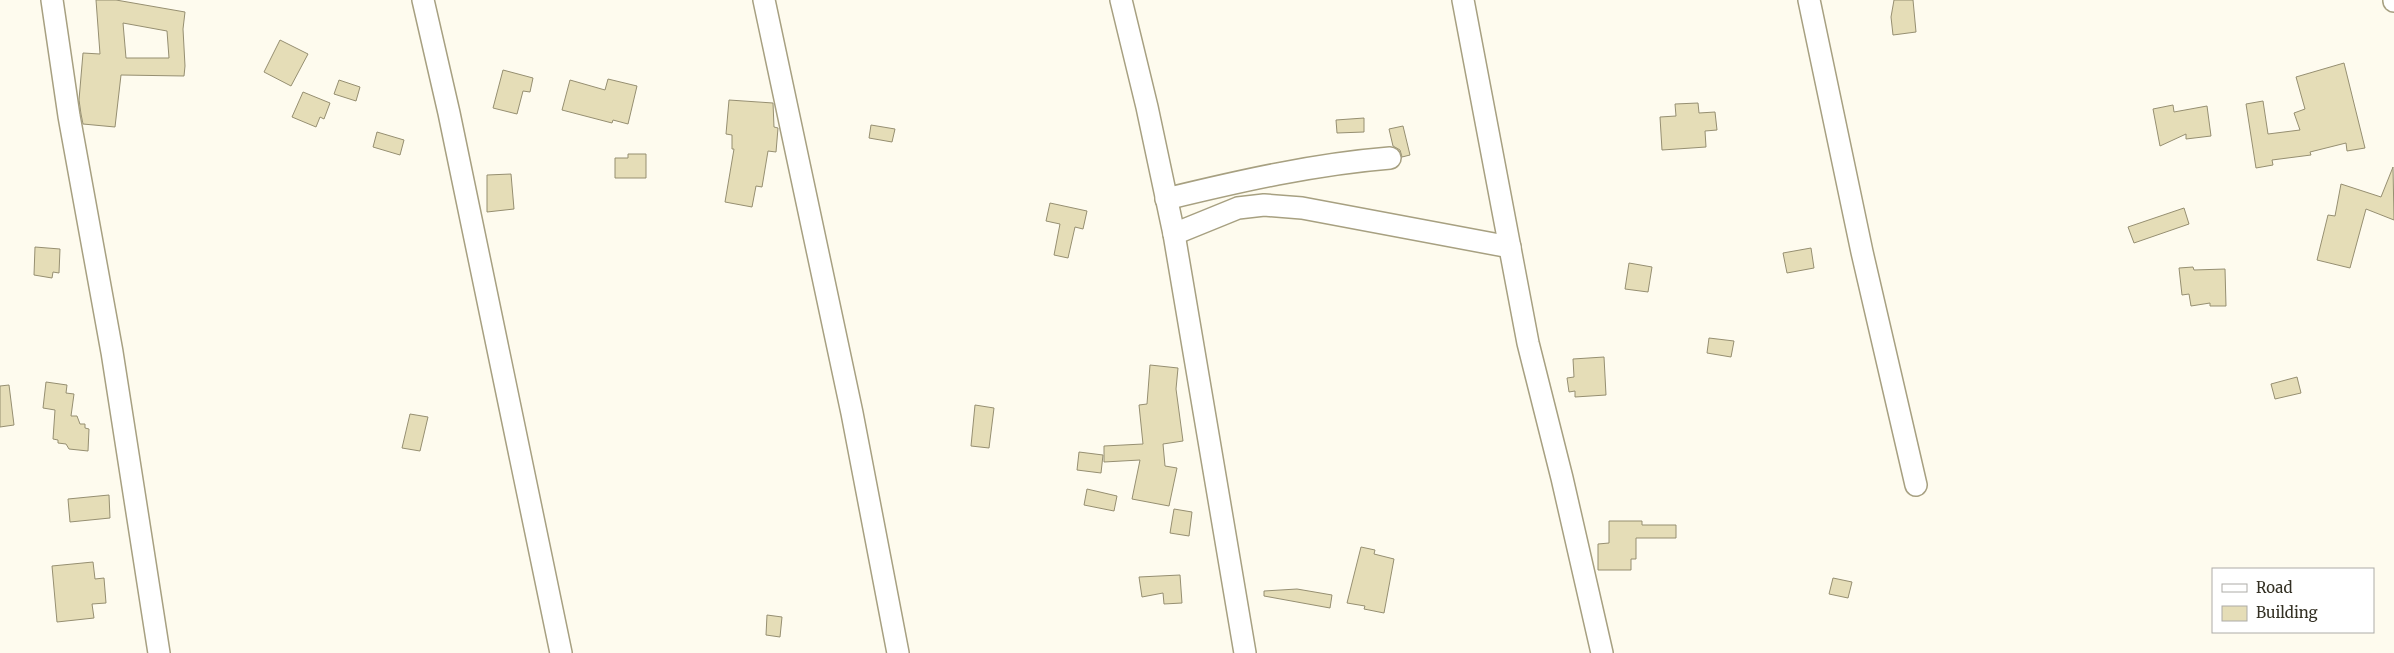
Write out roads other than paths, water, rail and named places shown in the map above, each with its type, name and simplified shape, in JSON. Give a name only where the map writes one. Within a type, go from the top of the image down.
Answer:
[{"type":"street","points":[[52,0],[71,125],[112,352],[159,653]]},
{"type":"street","points":[[423,0],[449,113],[562,653]]},
{"type":"street","points":[[764,0],[852,413],[898,653]]},
{"type":"street","points":[[1121,0],[1174,234],[1245,653]]},
{"type":"street","points":[[1463,0],[1528,343],[1562,478],[1602,653]]},
{"type":"street","points":[[1809,0],[1860,242],[1916,485]]},
{"type":"street","points":[[1166,199],[1219,186],[1352,160],[1390,158]]},
{"type":"street","points":[[1174,234],[1238,208],[1264,205],[1302,208],[1510,247]]}]
